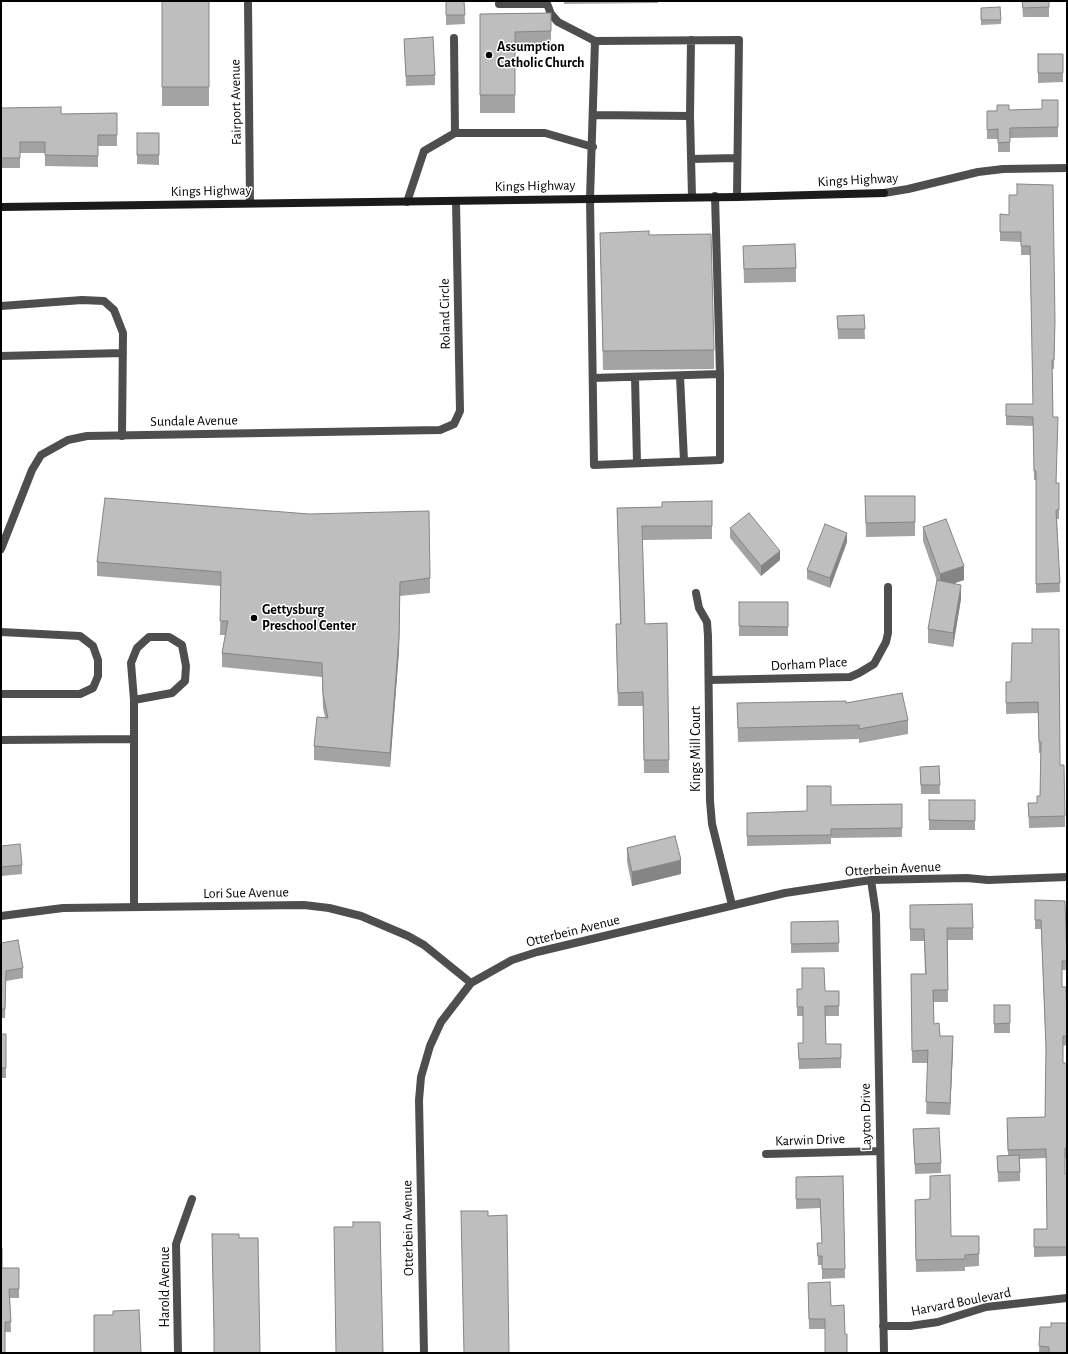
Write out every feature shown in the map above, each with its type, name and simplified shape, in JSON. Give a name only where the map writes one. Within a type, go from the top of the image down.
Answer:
[{"type":"street","name":"Fairport Avenue","points":[[248,1],[250,203]]},
{"type":"street","points":[[499,1],[499,4],[546,2],[551,14],[558,22],[595,41],[738,40],[737,197]]},
{"type":"street","points":[[454,38],[455,133]]},
{"type":"street","points":[[691,40],[690,116],[692,197]]},
{"type":"street","points":[[595,41],[593,147],[590,198],[594,465],[720,460],[720,374],[715,196]]},
{"type":"street","points":[[594,115],[690,116]]},
{"type":"street","points":[[407,202],[424,151],[455,133],[545,133],[593,147]]},
{"type":"street","points":[[691,159],[737,158]]},
{"type":"street","name":"Kings Highway","points":[[1,207],[407,202],[715,196],[737,197],[884,193],[908,190],[978,172],[1003,169],[1067,168]]},
{"type":"street","name":"Roland Circle","points":[[454,424],[460,411],[456,201]]},
{"type":"street","points":[[1,306],[82,300],[104,301],[114,310],[123,333],[122,436]]},
{"type":"street","points":[[1,356],[123,353]]},
{"type":"street","points":[[593,378],[720,374]]},
{"type":"street","points":[[680,376],[684,461]]},
{"type":"street","points":[[635,377],[637,463]]},
{"type":"street","name":"Sundale Avenue","points":[[1,549],[32,470],[41,455],[56,445],[77,438],[440,430],[454,424]]},
{"type":"street","name":"Dorham Place","points":[[710,680],[850,677],[859,674],[874,664],[886,642],[888,633],[888,587]]},
{"type":"street","name":"Kings Mill Court","points":[[696,592],[699,608],[707,622],[710,680],[709,793],[712,824],[732,905]]},
{"type":"street","points":[[1,632],[80,636],[93,646],[98,660],[98,676],[93,688],[80,694],[1,694]]},
{"type":"street","points":[[134,700],[172,692],[185,681],[186,666],[182,645],[169,638],[149,638],[136,648],[131,663],[134,700],[134,907]]},
{"type":"street","points":[[1,740],[134,739]]},
{"type":"street","name":"Otterbein Avenue","points":[[424,1353],[419,1100],[421,1077],[430,1046],[441,1022],[471,983],[512,960],[537,952],[785,893],[871,880],[967,878],[988,880],[1067,877]]},
{"type":"street","name":"Layton Drive","points":[[871,880],[876,914],[884,1353]]},
{"type":"street","name":"Lori Sue Avenue","points":[[1,916],[63,908],[304,905],[329,908],[361,916],[408,936],[424,945],[471,983]]},
{"type":"street","name":"Karwin Drive","points":[[766,1154],[880,1151]]},
{"type":"street","name":"Harold Avenue","points":[[178,1353],[176,1244],[192,1199]]},
{"type":"street","name":"Harvard Boulevard","points":[[883,1326],[910,1326],[938,1322],[986,1307],[1067,1298]]},
{"type":"building","points":[[162,1],[209,1],[209,87],[162,87]]},
{"type":"building","points":[[446,1],[464,1],[465,15],[446,15]]},
{"type":"building","points":[[1022,1],[1049,1],[1049,7],[1023,8]]},
{"type":"building","points":[[1000,7],[1001,20],[981,20],[981,8]]},
{"type":"building","points":[[551,13],[551,31],[515,32],[515,95],[480,95],[480,14]]},
{"type":"building","points":[[433,37],[435,75],[406,76],[404,39]]},
{"type":"building","points":[[1038,54],[1063,54],[1063,73],[1038,73]]},
{"type":"building","points":[[1042,100],[1058,100],[1058,127],[1010,128],[1010,142],[998,143],[998,129],[987,130],[987,111],[997,111],[997,105],[1009,105],[1009,110],[1042,109]]},
{"type":"building","points":[[61,107],[61,114],[117,113],[117,135],[98,135],[98,156],[45,155],[45,142],[20,142],[20,158],[1,158],[1,108]]},
{"type":"building","points":[[137,133],[159,133],[159,155],[137,155]]},
{"type":"building","points":[[1017,184],[1053,185],[1055,321],[1054,360],[1052,360],[1053,417],[1058,417],[1056,483],[1059,483],[1059,510],[1056,510],[1060,583],[1036,584],[1036,471],[1034,471],[1033,417],[1006,416],[1006,404],[1033,404],[1030,246],[1021,246],[1021,232],[1000,232],[1000,214],[1009,215],[1009,195],[1017,195]]},
{"type":"building","points":[[649,231],[649,235],[711,234],[714,350],[603,351],[600,233]]},
{"type":"building","points":[[795,244],[796,268],[744,269],[743,246]]},
{"type":"building","points":[[864,315],[865,329],[838,329],[837,316]]},
{"type":"building","points":[[865,496],[915,496],[915,522],[866,523]]},
{"type":"building","points":[[105,498],[309,514],[429,511],[430,578],[400,582],[399,637],[390,753],[314,746],[317,717],[328,718],[323,694],[322,663],[222,653],[228,621],[220,621],[221,572],[97,562]]},
{"type":"building","points":[[712,501],[712,526],[642,526],[645,624],[667,623],[669,760],[644,760],[643,692],[618,693],[616,624],[621,624],[617,508],[662,507],[662,502]]},
{"type":"building","points":[[749,513],[780,551],[761,566],[730,528]]},
{"type":"building","points":[[946,519],[964,566],[940,574],[923,527]]},
{"type":"building","points":[[825,524],[847,533],[830,578],[807,570]]},
{"type":"building","points":[[937,580],[961,585],[953,633],[928,629]]},
{"type":"building","points":[[739,602],[788,602],[788,627],[739,626]]},
{"type":"building","points":[[1032,629],[1059,629],[1060,765],[1064,765],[1065,816],[1029,817],[1028,803],[1037,803],[1037,796],[1040,796],[1041,742],[1039,742],[1038,702],[1006,703],[1006,682],[1011,682],[1012,643],[1032,643]]},
{"type":"building","points":[[902,693],[908,720],[859,729],[859,725],[738,728],[737,703],[846,701],[846,703]]},
{"type":"building","points":[[939,766],[940,785],[921,785],[920,767]]},
{"type":"building","points":[[807,786],[831,786],[831,805],[902,804],[902,828],[831,829],[831,835],[747,836],[747,813],[807,811]]},
{"type":"building","points":[[929,800],[975,800],[975,821],[929,820]]},
{"type":"building","points":[[675,836],[681,860],[632,872],[627,848]]},
{"type":"building","points":[[20,844],[22,865],[1,867],[1,846]]},
{"type":"building","points":[[1035,900],[1065,901],[1067,961],[1062,961],[1062,987],[1066,987],[1067,1024],[1067,1036],[1063,1036],[1063,1063],[1067,1063],[1067,1148],[1065,1148],[1065,1174],[1067,1174],[1067,1247],[1034,1247],[1034,1229],[1047,1229],[1046,1149],[1008,1150],[1007,1118],[1045,1117],[1046,1047],[1041,920],[1035,920]]},
{"type":"building","points":[[972,904],[973,928],[947,928],[948,990],[933,990],[934,1024],[939,1023],[940,1036],[953,1036],[950,1103],[926,1102],[928,1050],[912,1051],[911,974],[926,974],[924,929],[910,929],[910,905]]},
{"type":"building","points":[[838,921],[839,943],[791,944],[791,922]]},
{"type":"building","points":[[18,940],[23,968],[6,971],[5,1009],[1,1009],[1,943]]},
{"type":"building","points":[[802,968],[824,968],[825,991],[839,991],[839,1006],[825,1006],[826,1044],[841,1044],[841,1058],[799,1059],[798,1043],[803,1043],[803,1007],[797,1007],[797,989],[802,989]]},
{"type":"building","points":[[994,1005],[1010,1005],[1010,1023],[994,1024]]},
{"type":"building","points":[[1,1034],[6,1034],[6,1068],[1,1068]]},
{"type":"building","points":[[939,1128],[941,1163],[915,1164],[913,1129]]},
{"type":"building","points":[[1019,1155],[1020,1172],[998,1172],[997,1156]]},
{"type":"building","points":[[950,1175],[951,1236],[979,1236],[979,1254],[965,1255],[965,1259],[916,1260],[915,1200],[930,1199],[930,1176]]},
{"type":"building","points":[[843,1176],[845,1269],[822,1269],[822,1256],[818,1256],[817,1243],[822,1243],[820,1199],[796,1199],[796,1177]]},
{"type":"building","points":[[461,1211],[488,1211],[488,1216],[507,1215],[509,1353],[464,1353]]},
{"type":"building","points":[[353,1222],[380,1222],[383,1353],[336,1353],[334,1227],[353,1227]]},
{"type":"building","points":[[212,1234],[239,1234],[239,1238],[258,1238],[260,1353],[214,1353]]},
{"type":"building","points":[[1,1248],[2,1268],[19,1268],[19,1289],[9,1289],[11,1322],[5,1322],[5,1353],[1,1353]]},
{"type":"building","points":[[830,1282],[831,1306],[844,1305],[847,1353],[825,1353],[825,1319],[809,1319],[808,1283]]},
{"type":"building","points":[[139,1310],[141,1353],[94,1353],[94,1315],[113,1315],[113,1311]]},
{"type":"building","points":[[1051,1323],[1067,1323],[1067,1353],[1049,1353],[1049,1347],[1039,1346],[1040,1327],[1051,1327]]},
{"type":"place","name":"Assumption Catholic Church","points":[[489,55]]},
{"type":"place","name":"Gettysburg Preschool Center","points":[[254,618]]}]
